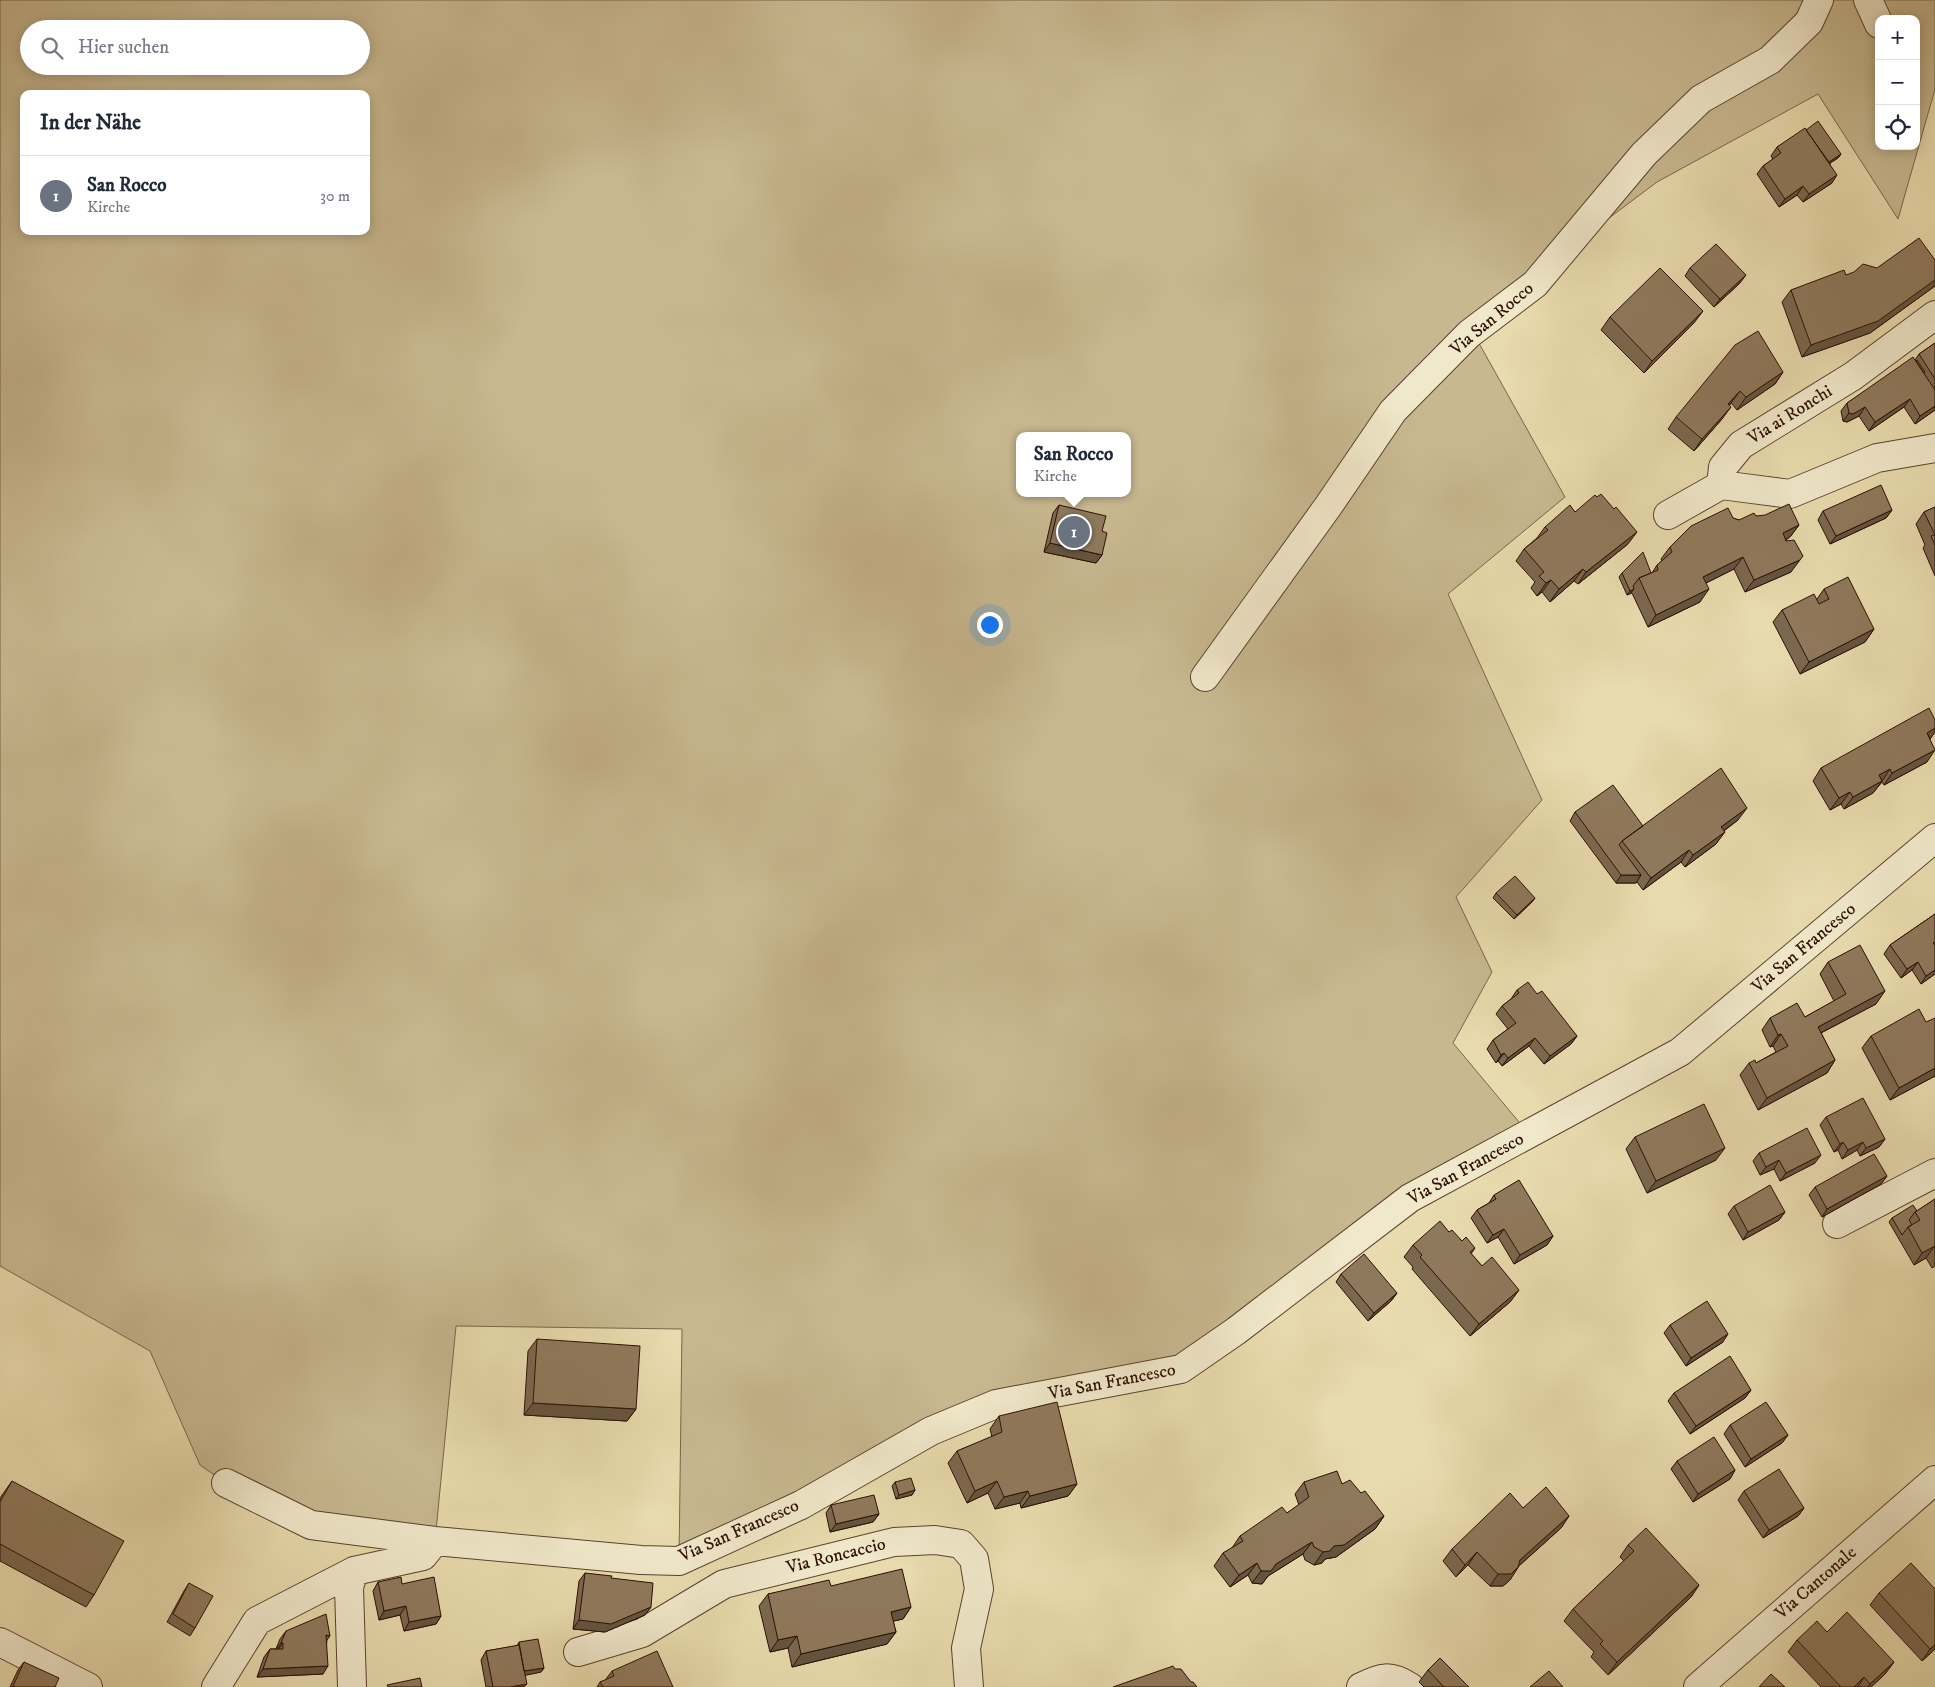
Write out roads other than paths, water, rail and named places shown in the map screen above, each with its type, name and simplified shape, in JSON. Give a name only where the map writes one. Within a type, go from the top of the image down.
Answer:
[{"type":"street","name":"Via San Rocco","points":[[1205,677],[1329,505],[1393,411],[1469,334],[1534,284],[1651,147],[1702,99],[1770,60],[1809,22],[1818,0]]},
{"type":"street","points":[[1868,0],[1875,15]]},
{"type":"street","name":"Via ai Ronchi","points":[[1721,485],[1723,467],[1741,445],[1853,376],[1935,315]]},
{"type":"street","points":[[1668,515],[1721,485],[1790,494],[1877,458],[1935,448]]},
{"type":"street","name":"Via San Francesco","points":[[226,1483],[311,1525],[435,1541],[641,1560],[679,1561],[801,1505],[931,1431],[996,1404],[1181,1369],[1236,1331],[1410,1198],[1680,1052],[1935,838]]},
{"type":"street","points":[[1837,1224],[1935,1173]]},
{"type":"street","name":"Via Cantonale","points":[[1698,1687],[1935,1480]]},
{"type":"street","name":"Via Roncaccio","points":[[578,1652],[642,1633],[724,1584],[894,1542],[935,1540],[961,1544],[974,1559],[979,1589],[966,1648],[969,1687]]},
{"type":"street","points":[[216,1687],[257,1621],[354,1571],[423,1556],[435,1541]]},
{"type":"street","points":[[352,1687],[349,1587],[354,1571]]},
{"type":"street","points":[[0,1642],[88,1687]]},
{"type":"street","points":[[1361,1687],[1383,1677],[1400,1680],[1410,1687]]},
{"type":"place","name":"San Rocco","points":[[1074,532]]}]
